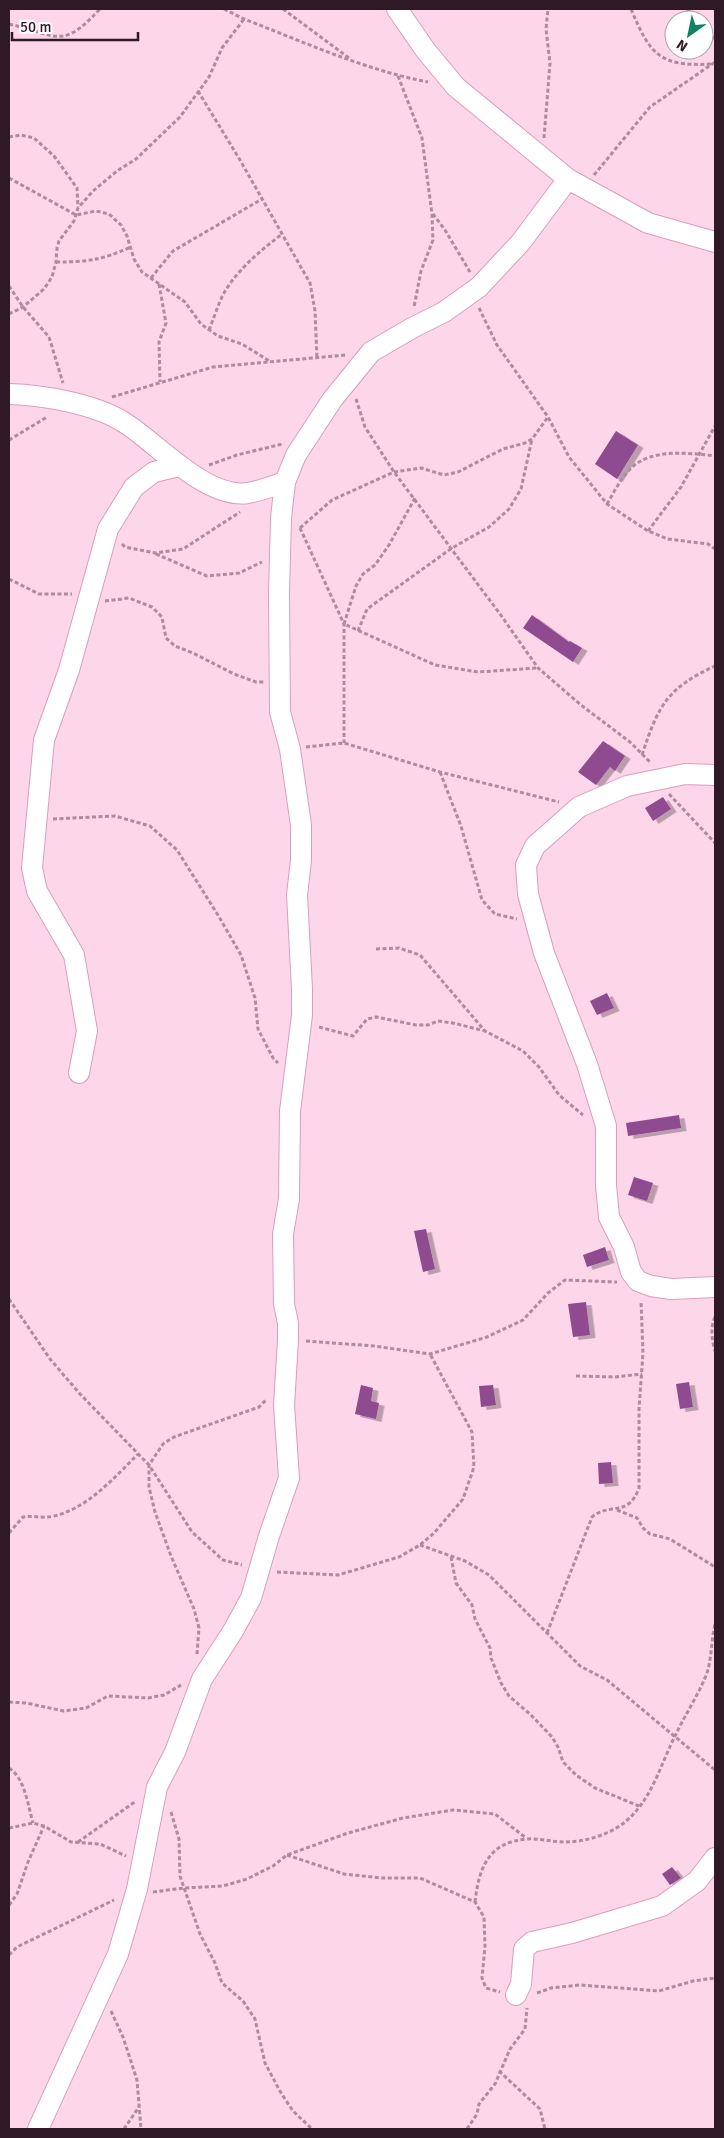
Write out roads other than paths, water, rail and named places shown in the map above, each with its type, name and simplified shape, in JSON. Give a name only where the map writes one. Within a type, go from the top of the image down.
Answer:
[{"type":"street","points":[[397,9],[426,51],[456,87],[576,183],[648,223],[715,242]]},
{"type":"street","points":[[38,2129],[118,1954],[136,1892],[159,1784],[175,1752],[201,1675],[233,1631],[251,1598],[289,1478],[284,1405],[288,1324],[284,1304],[284,1234],[289,1199],[290,1111],[302,1015],[302,989],[296,889],[301,860],[301,826],[290,749],[280,712],[280,552],[284,490],[296,455],[332,400],[372,352],[412,328],[444,312],[475,290],[576,183]]},
{"type":"street","points":[[9,394],[38,395],[77,404],[124,422],[184,469],[208,483],[234,492],[247,493],[284,490]]},
{"type":"street","points":[[78,1073],[87,1031],[74,955],[37,891],[32,868],[44,740],[69,670],[108,529],[134,487],[154,472],[184,469]]},
{"type":"street","points":[[715,775],[685,774],[627,786],[578,807],[535,846],[526,865],[528,894],[536,924],[587,1064],[606,1126],[606,1185],[609,1218],[624,1247],[631,1272],[638,1281],[651,1286],[671,1289],[715,1286]]},
{"type":"street","points":[[520,1996],[524,1949],[532,1942],[572,1933],[662,1906],[697,1882],[715,1858]]}]
